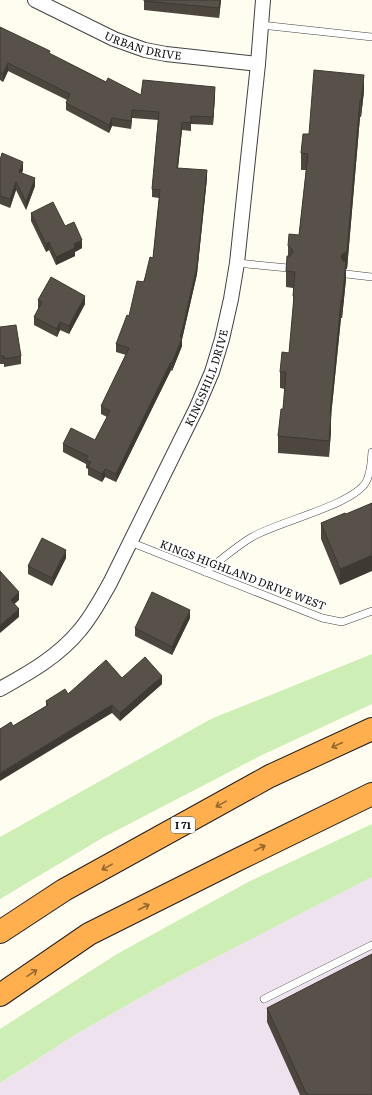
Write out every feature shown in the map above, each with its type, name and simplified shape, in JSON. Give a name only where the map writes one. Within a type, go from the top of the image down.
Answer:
[{"type":"highway","name":"I 71","points":[[0,932],[64,890],[270,776],[372,729]]},
{"type":"highway","points":[[0,995],[89,934],[372,794]]},
{"type":"street","name":"URBAN DRIVE","points":[[35,0],[114,39],[145,50],[166,54],[258,64]]},
{"type":"street","name":"KINGSHILL DRIVE","points":[[0,689],[29,673],[61,650],[80,631],[96,608],[110,583],[197,407],[212,372],[232,299],[237,263],[258,64],[263,0]]},
{"type":"lane","points":[[261,25],[372,37]]},
{"type":"lane","points":[[237,263],[288,268]]},
{"type":"lane","points":[[346,274],[372,276]]},
{"type":"lane","points":[[205,572],[251,537],[275,525],[310,514],[354,494],[366,482],[371,466],[372,452]]},
{"type":"lane","name":"KINGS HIGHLAND DRIVE WEST","points":[[130,542],[322,618],[342,622],[372,611]]},
{"type":"lane","points":[[264,999],[372,945]]},
{"type":"shaded area","points":[[372,877],[372,1095],[0,1095],[0,1083],[78,1033],[168,982]]},
{"type":"green space","points":[[372,654],[372,704],[262,755],[104,837],[0,899],[0,837],[211,719]]},
{"type":"green space","points":[[372,824],[372,877],[168,982],[78,1033],[0,1083],[0,1029],[117,954],[250,881]]},
{"type":"building","points":[[144,0],[220,0],[219,8]]},
{"type":"building","points":[[0,27],[50,51],[49,53],[106,82],[108,78],[141,95],[143,80],[215,87],[213,117],[191,116],[191,123],[182,122],[177,168],[207,170],[197,266],[180,337],[182,338],[172,363],[171,362],[116,474],[105,469],[102,474],[88,467],[91,462],[86,460],[88,456],[63,444],[71,428],[95,440],[110,411],[101,406],[129,348],[116,344],[127,315],[129,316],[137,281],[144,282],[150,257],[153,258],[160,190],[152,189],[159,112],[132,110],[131,121],[112,118],[109,125],[66,103],[70,94],[8,63],[3,74],[0,72]]},
{"type":"building","points":[[314,70],[364,75],[361,101],[360,100],[347,252],[342,254],[341,257],[343,261],[346,262],[330,414],[329,441],[278,436],[281,409],[283,409],[286,372],[280,372],[282,352],[289,353],[294,296],[295,272],[286,271],[287,256],[290,256],[293,252],[288,246],[289,234],[299,235],[308,154],[301,153],[303,134],[309,134]]},
{"type":"building","points":[[2,153],[23,162],[19,172],[35,178],[26,202],[16,182],[10,199],[0,196],[0,160]]},
{"type":"building","points":[[53,202],[65,226],[74,222],[82,240],[74,244],[75,248],[56,257],[49,242],[46,244],[31,213]]},
{"type":"building","points":[[51,277],[85,296],[69,326],[60,322],[57,329],[34,317],[42,302],[38,300]]},
{"type":"building","points":[[16,325],[21,356],[4,359],[4,356],[0,356],[0,327]]},
{"type":"building","points":[[372,503],[372,555],[340,569],[321,523]]},
{"type":"building","points":[[42,538],[66,550],[52,578],[28,566]]},
{"type":"building","points":[[0,571],[19,592],[11,600],[19,609],[0,625]]},
{"type":"building","points":[[152,592],[190,610],[172,647],[135,628]]},
{"type":"building","points":[[145,657],[162,676],[120,713],[112,705],[0,773],[0,729],[11,722],[13,726],[48,705],[46,701],[65,689],[68,694],[106,660],[122,678]]},
{"type":"building","points":[[372,954],[372,1095],[310,1095],[306,1093],[267,1008]]}]
